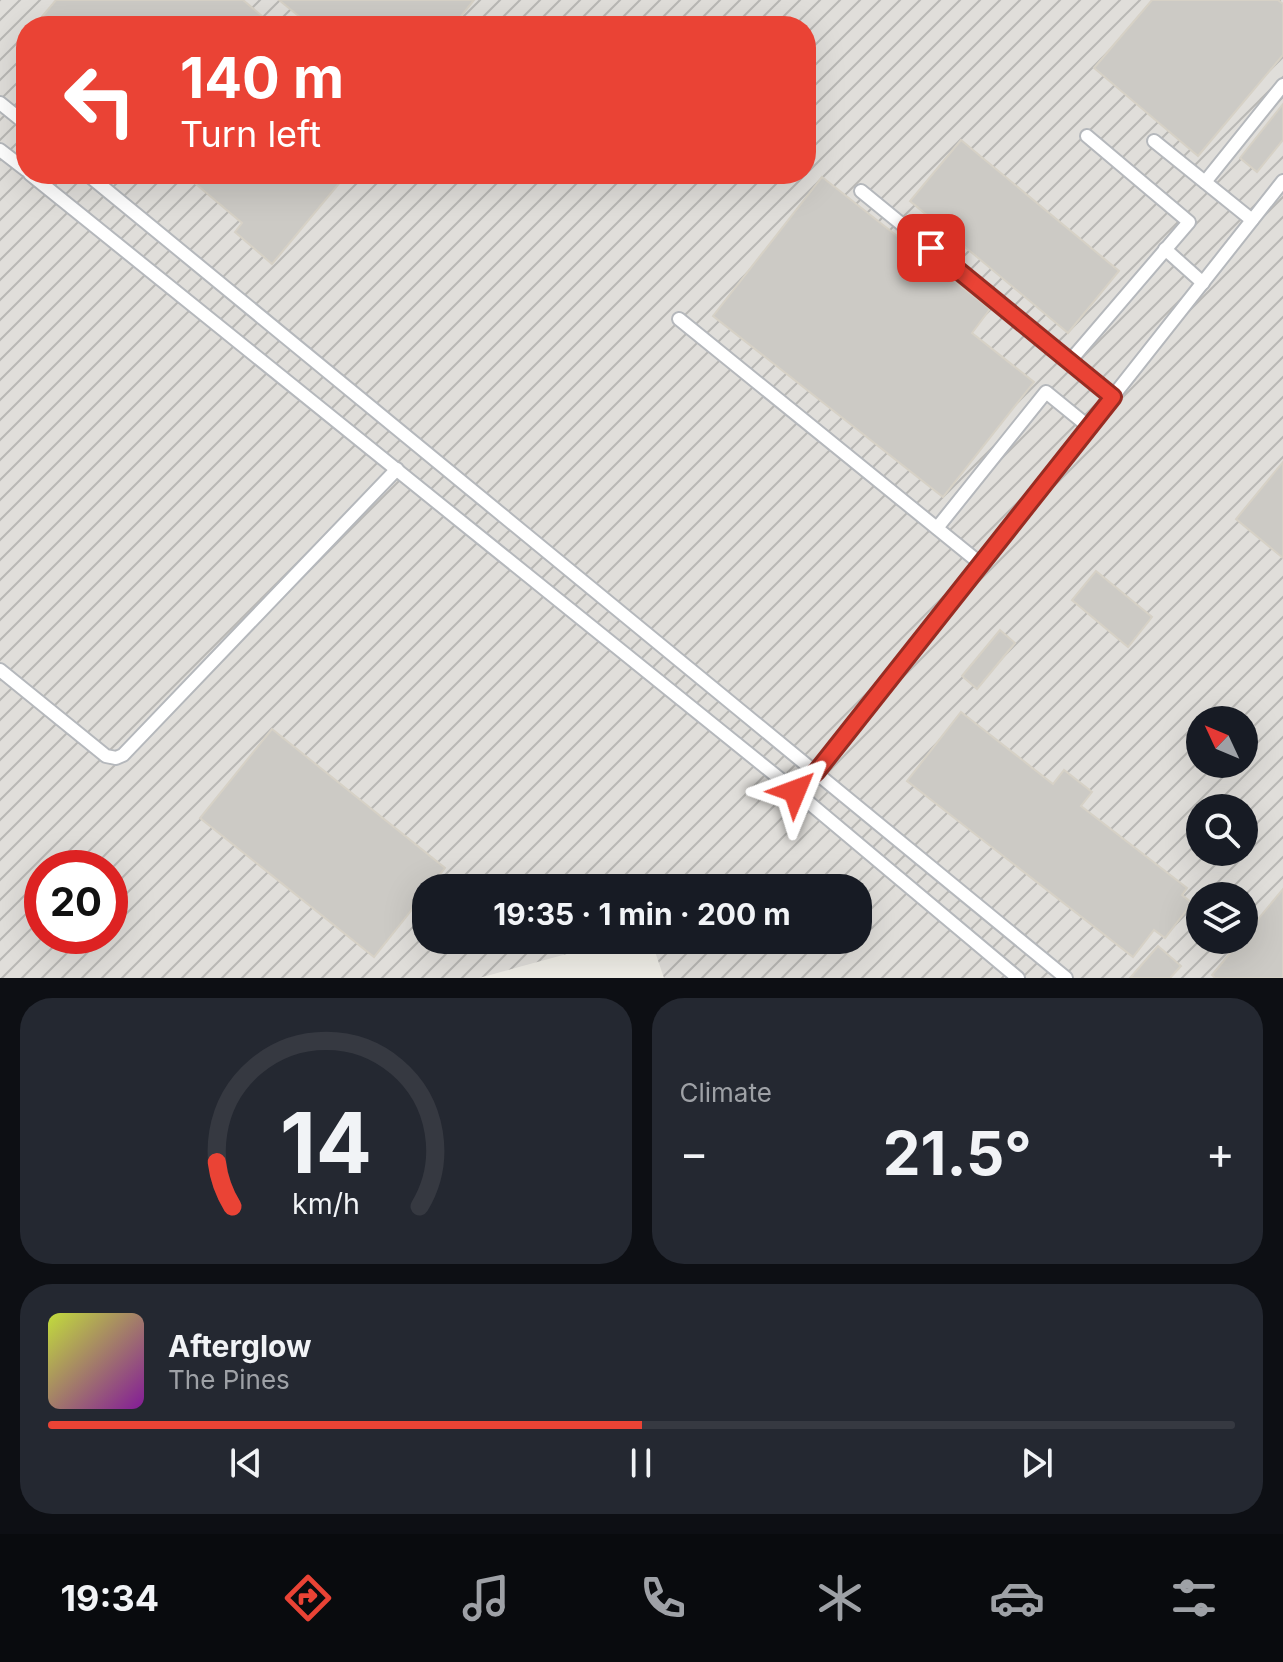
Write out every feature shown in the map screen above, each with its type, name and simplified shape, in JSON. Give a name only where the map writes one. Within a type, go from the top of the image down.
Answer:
[{"type":"lane","points":[[1205,182],[1283,85]]},
{"type":"lane","points":[[0,103],[16,116]]},
{"type":"lane","points":[[1070,361],[1189,222],[1087,136]]},
{"type":"lane","points":[[1154,141],[1252,220]]},
{"type":"lane","points":[[0,150],[16,163]]},
{"type":"lane","points":[[795,791],[817,771],[1283,181]]},
{"type":"lane","points":[[43,184],[795,791],[1018,978]]},
{"type":"lane","points":[[99,184],[1066,978]]},
{"type":"lane","points":[[861,191],[1113,397]]},
{"type":"lane","points":[[1165,249],[1203,283]]},
{"type":"lane","points":[[679,319],[981,564]]},
{"type":"lane","points":[[937,528],[1046,392],[1089,427]]},
{"type":"lane","points":[[0,670],[106,756],[123,755],[397,469]]},
{"type":"shaded area","points":[[0,0],[1283,0],[1283,978],[664,978],[656,954],[872,954],[872,874],[412,874],[412,954],[567,954],[479,978],[0,978]]},
{"type":"building","points":[[56,0],[243,0],[262,16],[42,16]]},
{"type":"building","points":[[279,0],[474,0],[461,16],[299,16]]},
{"type":"building","points":[[1152,0],[1278,0],[1283,4],[1283,55],[1198,156],[1094,68]]},
{"type":"building","points":[[1283,104],[1283,140],[1257,172],[1240,158]]},
{"type":"building","points":[[961,140],[1119,271],[1068,333],[910,201]]},
{"type":"building","points":[[822,177],[990,309],[972,333],[1034,382],[943,497],[713,316]]},
{"type":"building","points":[[196,184],[339,184],[272,264],[235,232],[242,223]]},
{"type":"building","points":[[1283,462],[1283,558],[1236,519]]},
{"type":"building","points":[[1096,571],[1152,617],[1128,647],[1072,600]]},
{"type":"building","points":[[1000,630],[1015,643],[977,689],[962,676]]},
{"type":"building","points":[[961,712],[1053,784],[1064,770],[1092,792],[1081,806],[1186,887],[1182,895],[1186,898],[1186,911],[1165,938],[1154,930],[1133,957],[907,781]]},
{"type":"building","points":[[272,729],[445,868],[440,874],[412,874],[412,910],[374,957],[200,818]]},
{"type":"building","points":[[1283,889],[1283,978],[1215,978],[1212,975],[1229,954],[1258,954],[1258,919]]},
{"type":"building","points":[[1158,946],[1181,966],[1170,978],[1130,978]]},
{"type":"route","points":[[795,791],[817,771],[1113,397],[931,248]]}]
